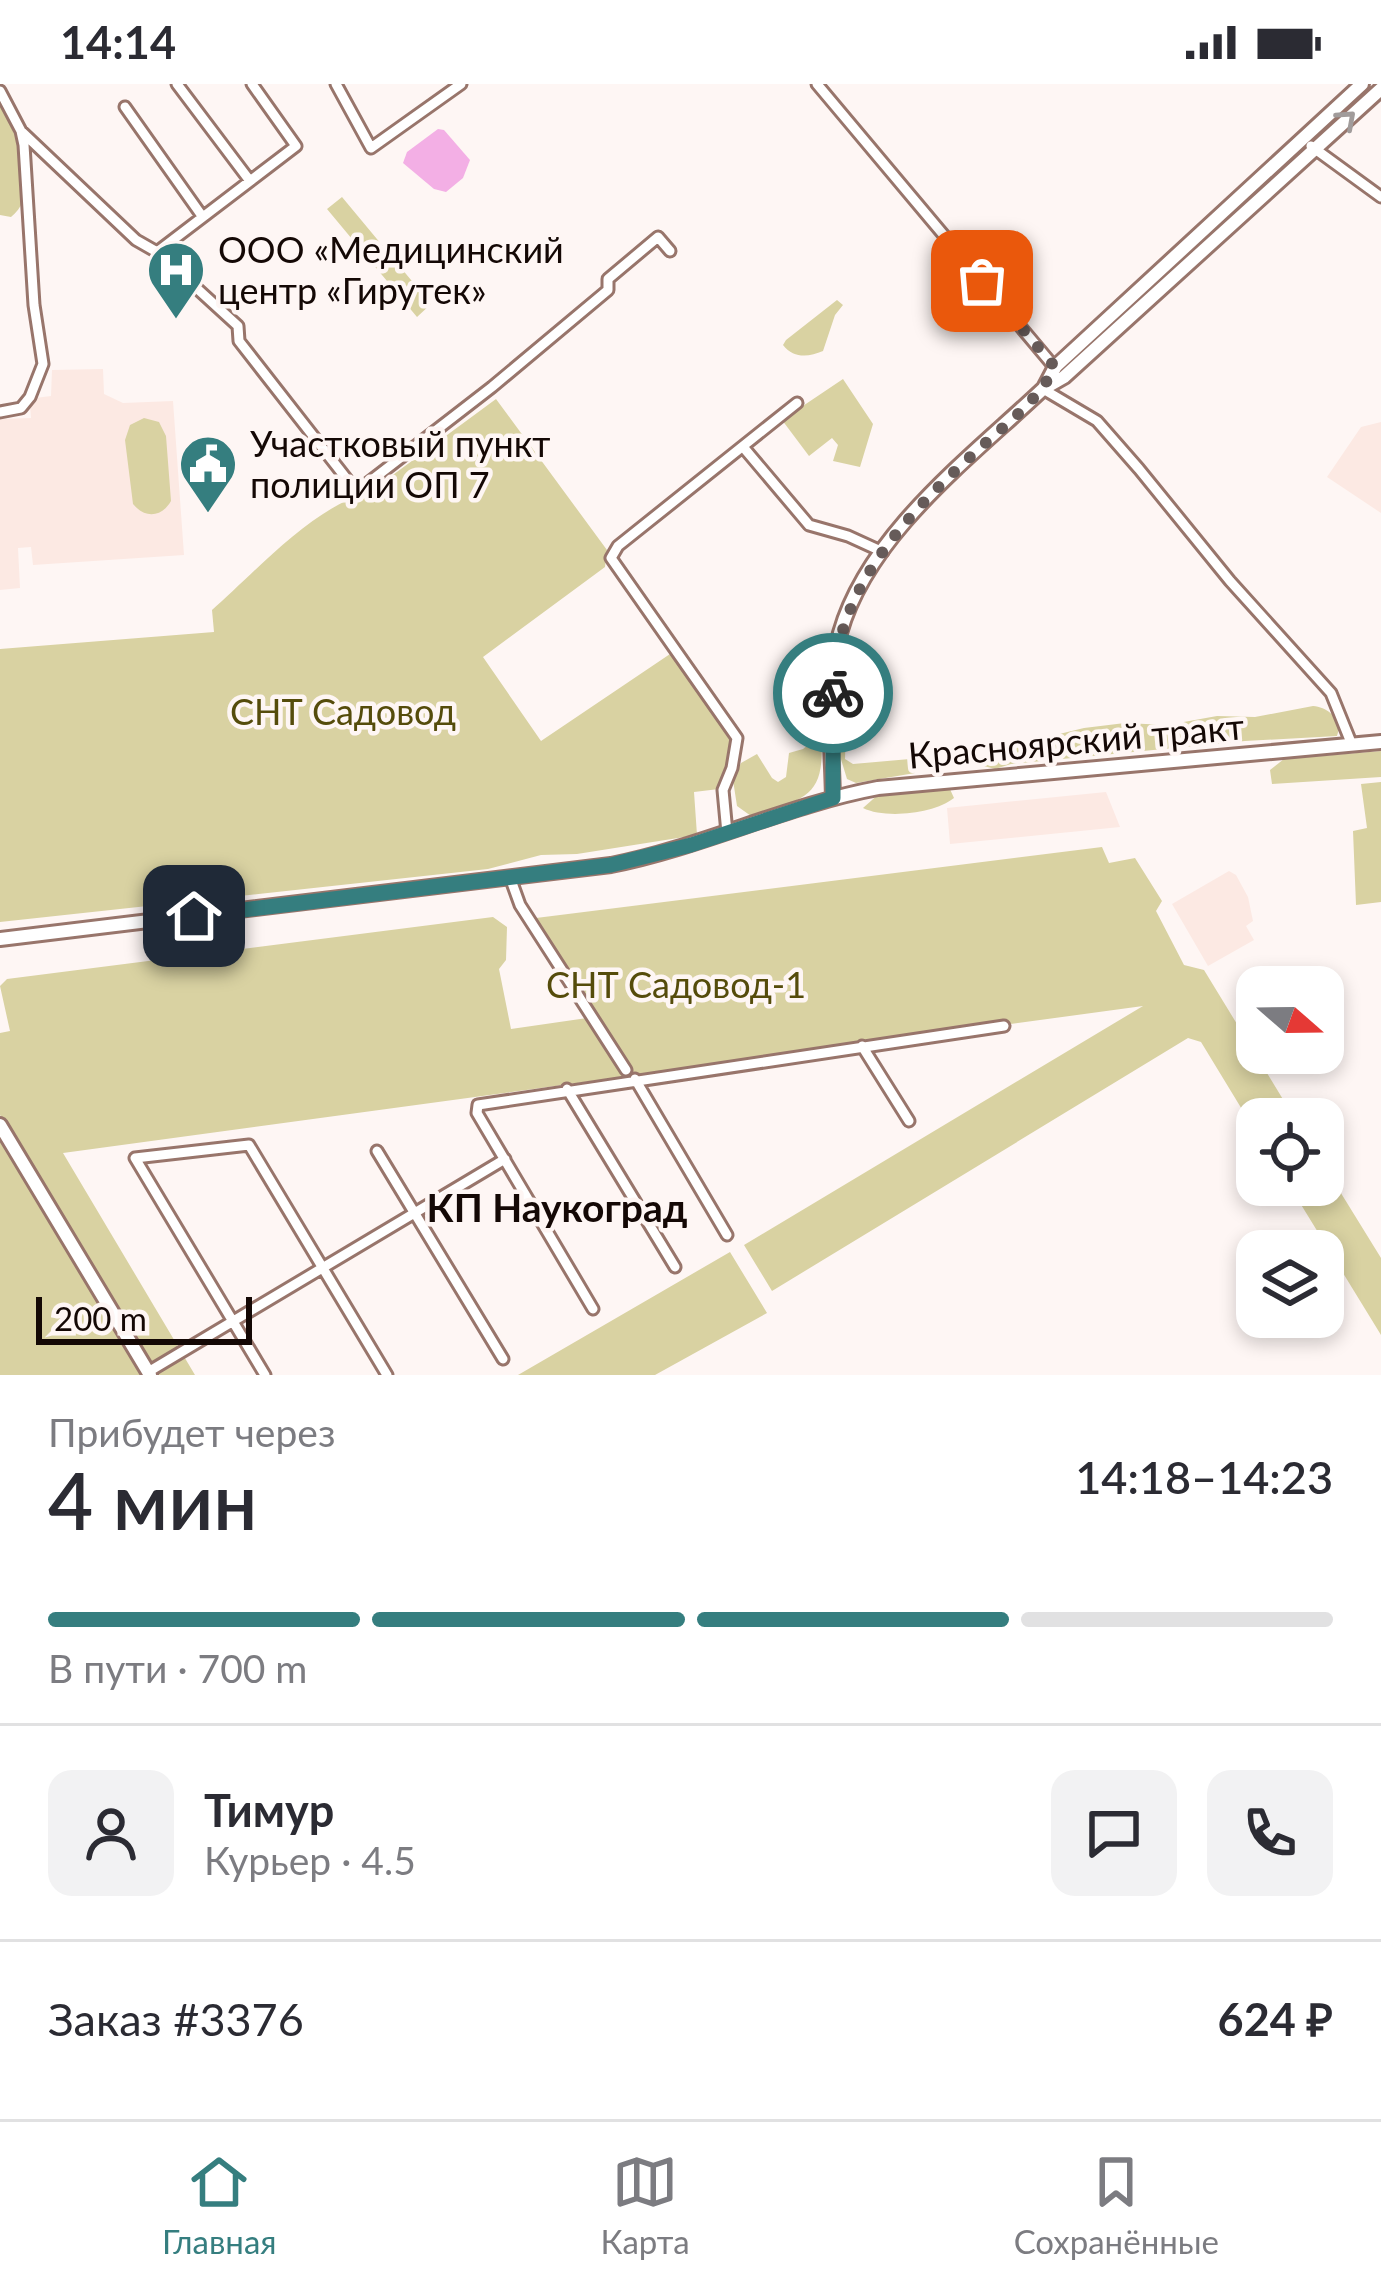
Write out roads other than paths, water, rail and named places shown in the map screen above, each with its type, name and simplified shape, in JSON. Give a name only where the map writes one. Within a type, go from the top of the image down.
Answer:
[{"type":"main road","points":[[833,798],[833,684],[840,632],[883,551],[935,489],[1362,84]]},
{"type":"main road","points":[[1060,372],[1381,89]]},
{"type":"main road","name":"Красноярский тракт","points":[[0,939],[511,880],[636,860],[878,788],[1381,742]]},
{"type":"main road","points":[[0,1125],[149,1374]]},
{"type":"street","points":[[177,84],[250,181]]},
{"type":"street","points":[[157,252],[296,146],[252,84]]},
{"type":"street","points":[[336,84],[371,148],[461,84]]},
{"type":"street","points":[[817,84],[1060,372]]},
{"type":"street","points":[[0,92],[21,131],[136,240],[157,252],[238,326],[239,341],[353,487],[364,486],[492,387],[608,290],[608,279],[658,237],[670,251]]},
{"type":"street","points":[[125,107],[202,216]]},
{"type":"street","points":[[0,412],[22,408],[43,364],[21,131]]},
{"type":"street","points":[[1304,137],[1381,196]]},
{"type":"street","points":[[1043,389],[1090,415],[1124,452],[1230,581],[1331,693],[1352,745]]},
{"type":"street","points":[[727,833],[723,790],[737,738],[611,558],[618,546],[796,403]]},
{"type":"street","points":[[744,448],[808,525],[883,551]]},
{"type":"street","points":[[511,880],[520,905],[626,1070]]},
{"type":"street","points":[[592,1309],[477,1113],[478,1105],[1004,1026]]},
{"type":"street","points":[[862,1046],[909,1120]]},
{"type":"street","points":[[635,1079],[727,1235]]},
{"type":"street","points":[[567,1089],[675,1267]]},
{"type":"street","points":[[265,1375],[135,1157],[249,1145],[387,1375]]},
{"type":"street","points":[[377,1151],[503,1359]]},
{"type":"street","points":[[149,1374],[505,1159]]},
{"type":"place","name":"ООО «Медицинский центр «Гирутек»","points":[[176,321]]},
{"type":"place","name":"Участковый пункт полиции ОП 7","points":[[208,515]]},
{"type":"district","name":"КП Наукоград","points":[[557,1207]]},
{"type":"park label","name":"СНТ Садовод","points":[[343,711]]},
{"type":"park label","name":"СНТ Садовод-1","points":[[676,984]]}]
